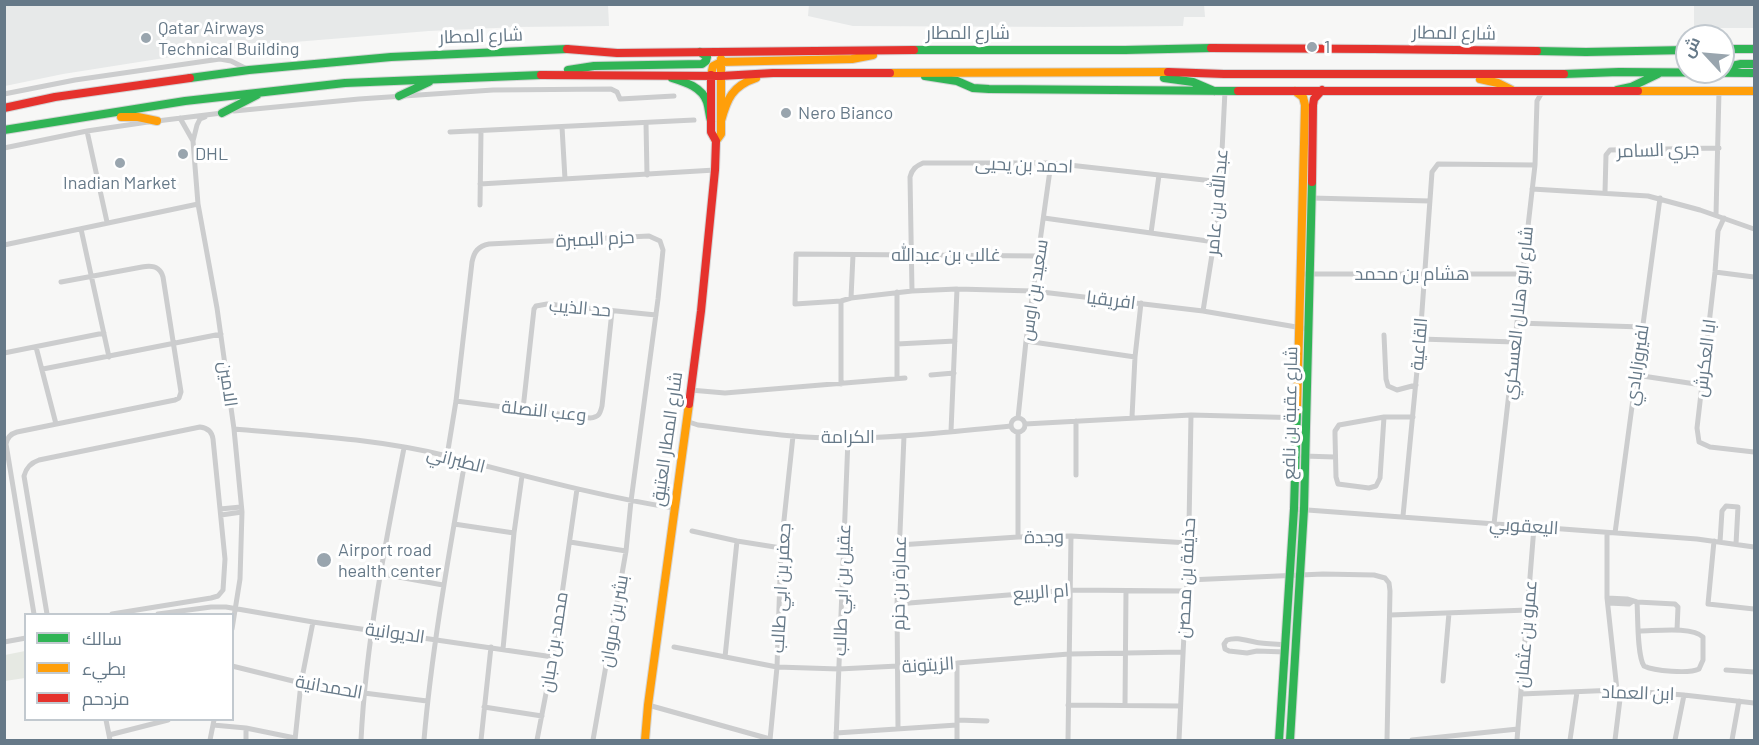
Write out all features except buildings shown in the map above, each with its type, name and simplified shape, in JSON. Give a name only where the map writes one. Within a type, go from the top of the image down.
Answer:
[{"type":"main road","name":"شارع المطار","points":[[4,108],[54,97],[249,70],[391,57],[527,51],[617,53],[1201,48],[1361,50],[1405,48],[1586,52],[1675,50]]},
{"type":"main road","points":[[1735,50],[1755,49]]},
{"type":"main road","points":[[711,75],[712,66],[721,62],[852,59],[906,50]]},
{"type":"main road","points":[[538,75],[594,66],[702,64],[706,62],[707,57],[700,51]]},
{"type":"main road","name":"شارع المطار العتيق","points":[[716,141],[721,134],[720,52]]},
{"type":"main road","points":[[1735,65],[1755,64]]},
{"type":"main road","points":[[1140,73],[1144,71],[1248,74],[1535,75],[1675,73]]},
{"type":"main road","points":[[920,72],[927,78],[957,81],[973,88],[988,89],[1755,91]]},
{"type":"main road","points":[[721,121],[728,96],[735,88],[751,79],[773,73]]},
{"type":"main road","points":[[4,130],[185,102],[345,83],[538,75],[1140,73],[1193,82],[1214,91]]},
{"type":"main road","points":[[1447,73],[1492,81],[1512,90]]},
{"type":"main road","points":[[1617,90],[1631,87],[1660,73]]},
{"type":"main road","points":[[1735,73],[1755,73]]},
{"type":"main road","points":[[660,75],[690,84],[700,90],[705,97],[711,121]]},
{"type":"main road","name":"شارع المطار العتيق","points":[[645,741],[701,311],[715,170],[716,141],[711,132],[711,75]]},
{"type":"main road","points":[[399,96],[434,80]]},
{"type":"main road","name":"شارع عقبة بن نافع","points":[[1279,741],[1285,648],[1304,509],[1308,198],[1313,105],[1314,99],[1323,90]]},
{"type":"main road","name":"شارع عقبة بن نافع","points":[[1295,91],[1305,101],[1308,198]]},
{"type":"main road","points":[[222,113],[261,93]]},
{"type":"main road","points":[[106,114],[157,121]]},
{"type":"main road","name":"شارع عقبة بن نافع","points":[[1290,741],[1298,327],[1306,274]]},
{"type":"street","name":"شارع المطار","points":[[4,94],[75,80],[220,59],[231,61],[249,70]]},
{"type":"street","points":[[4,148],[87,131],[210,114],[399,96],[493,90],[612,89],[620,99],[674,96]]},
{"type":"street","points":[[1528,90],[1537,101]]},
{"type":"street","points":[[1537,101],[1540,94],[1546,90]]},
{"type":"street","points":[[1719,90],[1719,148]]},
{"type":"street","name":"عبدالله بن عامر","points":[[1203,311],[1215,242],[1221,182],[1225,91]]},
{"type":"street","name":"شارع ابو هلال العسكري","points":[[1494,524],[1535,165],[1537,101]]},
{"type":"street","points":[[193,141],[200,119],[210,114]]},
{"type":"street","name":"الامين","points":[[180,118],[193,141],[198,204],[218,308],[234,429],[242,550],[234,621]]},
{"type":"street","points":[[450,132],[694,120]]},
{"type":"street","points":[[646,123],[647,175]]},
{"type":"street","points":[[562,127],[565,179]]},
{"type":"street","points":[[87,131],[107,222]]},
{"type":"street","points":[[480,205],[481,131]]},
{"type":"street","name":"جري السامر","points":[[1605,192],[1606,155],[1610,150],[1719,148],[1716,215]]},
{"type":"street","name":"احمد بن يحيى","points":[[912,255],[910,177],[918,165],[923,163],[1052,164],[1221,182]]},
{"type":"street","name":"سعيد بن اوس","points":[[1018,418],[1026,341],[1052,164]]},
{"type":"street","name":"القاعية","points":[[1403,516],[1420,339],[1432,172],[1438,164],[1535,165]]},
{"type":"street","points":[[480,184],[715,170]]},
{"type":"street","points":[[1151,233],[1159,175]]},
{"type":"street","points":[[1532,189],[1605,192],[1659,198],[1755,229]]},
{"type":"street","points":[[1308,198],[1430,201]]},
{"type":"street","name":"لفيروزابادي","points":[[1615,533],[1659,198]]},
{"type":"street","points":[[4,245],[198,204]]},
{"type":"street","points":[[1044,218],[1215,242]]},
{"type":"street","name":"ابا العكرش","points":[[1724,218],[1718,231],[1697,428],[1699,442],[1710,447],[1755,452]]},
{"type":"street","points":[[81,229],[109,357]]},
{"type":"street","name":"حزم البمبرة","points":[[447,456],[456,401],[473,256],[476,250],[483,246],[649,236],[663,245],[663,250],[631,501]]},
{"type":"street","name":"غالب بن عبدالله","points":[[795,304],[796,254],[1039,256]]},
{"type":"street","points":[[851,298],[853,255]]},
{"type":"street","points":[[912,255],[912,291]]},
{"type":"street","points":[[34,613],[7,439],[12,434],[177,399],[182,392],[162,272],[157,267],[151,265],[61,282]]},
{"type":"street","points":[[1715,272],[1755,277]]},
{"type":"street","name":"هشام بن محمد","points":[[1306,274],[1522,274]]},
{"type":"street","points":[[951,432],[957,289]]},
{"type":"street","name":"افريقيا","points":[[795,304],[841,301],[912,291],[957,289],[1033,291],[1203,311],[1308,328]]},
{"type":"street","points":[[897,292],[897,378]]},
{"type":"street","points":[[841,301],[841,384]]},
{"type":"street","points":[[1132,417],[1141,303]]},
{"type":"street","name":"حد الذيب","points":[[523,409],[536,306],[547,304],[656,315]]},
{"type":"street","name":"وعب النصلة","points":[[456,401],[597,417],[600,414],[612,310]]},
{"type":"street","points":[[1517,323],[1642,327]]},
{"type":"street","points":[[4,353],[104,333]]},
{"type":"street","points":[[43,369],[221,334]]},
{"type":"street","points":[[1384,335],[1388,386],[1397,390],[1416,385]]},
{"type":"street","points":[[1420,339],[1515,342]]},
{"type":"street","points":[[897,344],[955,341]]},
{"type":"street","points":[[1026,341],[1135,357]]},
{"type":"street","points":[[36,347],[56,424]]},
{"type":"street","points":[[931,375],[954,373]]},
{"type":"street","points":[[1636,375],[1702,384]]},
{"type":"street","points":[[690,390],[724,393],[905,378]]},
{"type":"street","points":[[1025,424],[1191,415],[1306,418]]},
{"type":"street","name":"حذيفة بن محصن","points":[[1179,741],[1188,580],[1191,415]]},
{"type":"street","points":[[1384,417],[1380,478],[1376,486],[1369,488],[1338,483],[1336,481],[1335,431],[1339,425],[1384,417],[1413,417]]},
{"type":"street","points":[[1018,432],[1013,430],[1011,422],[1018,418],[1025,424]]},
{"type":"street","name":"الكرامة","points":[[686,421],[698,425],[793,436],[848,438],[904,436],[1011,426]]},
{"type":"street","points":[[1076,421],[1076,475]]},
{"type":"street","points":[[1018,432],[1022,431],[1025,424]]},
{"type":"street","points":[[47,613],[25,479],[27,468],[34,462],[204,427],[212,435],[225,549],[224,586],[218,596],[211,598],[124,613]]},
{"type":"street","name":"الطبراني","points":[[234,429],[343,439],[404,448],[447,456],[631,501],[674,508]]},
{"type":"street","points":[[1018,432],[1018,537]]},
{"type":"street","name":"جعفر بن ابي طالب","points":[[770,740],[777,667],[781,548],[793,436]]},
{"type":"street","name":"عمارة بن حزم","points":[[898,729],[897,603],[904,436]]},
{"type":"street","name":"عقيل بن ابي طالب","points":[[836,741],[848,438]]},
{"type":"street","points":[[361,741],[364,693],[373,630],[404,448]]},
{"type":"street","points":[[1295,456],[1335,458]]},
{"type":"street","points":[[424,741],[427,701],[443,585],[465,461]]},
{"type":"street","points":[[503,649],[522,476]]},
{"type":"street","points":[[12,481],[25,479]]},
{"type":"street","name":"محمد بن حبان","points":[[537,741],[553,657],[577,489]]},
{"type":"street","name":"بشر بن مروان","points":[[593,741],[626,551],[631,501]]},
{"type":"street","points":[[1736,544],[1738,507],[1726,506],[1722,511],[1708,604],[1755,609]]},
{"type":"street","points":[[221,512],[241,509]]},
{"type":"street","name":"اليعقوبي","points":[[1294,509],[1615,533],[1755,547]]},
{"type":"street","points":[[454,524],[514,533]]},
{"type":"street","name":"عمرو بن عثمان","points":[[1517,741],[1534,527]]},
{"type":"street","points":[[692,531],[781,548]]},
{"type":"street","points":[[1607,533],[1607,601],[1619,691],[1615,741]]},
{"type":"street","points":[[1068,741],[1071,536]]},
{"type":"street","name":"وجدة","points":[[899,544],[1071,536],[1189,543]]},
{"type":"street","points":[[725,657],[737,541]]},
{"type":"street","points":[[570,542],[626,551]]},
{"type":"street","points":[[382,574],[443,585]]},
{"type":"street","points":[[1188,580],[1295,575],[1374,574],[1380,576],[1389,584],[1387,741]]},
{"type":"street","name":"ام الربيع","points":[[897,603],[1070,590],[1186,591]]},
{"type":"street","points":[[1125,705],[1126,591]]},
{"type":"street","points":[[1607,601],[1627,599],[1635,602],[1675,604],[1678,607],[1677,630]]},
{"type":"street","points":[[33,604],[44,602]]},
{"type":"street","points":[[1635,602],[1641,659],[1644,666],[1653,669],[1696,671],[1699,669],[1703,660],[1703,637],[1698,632],[1639,631]]},
{"type":"street","name":"الديوانية","points":[[171,613],[211,607],[237,608],[313,622],[553,657]]},
{"type":"street","points":[[1390,615],[1528,610]]},
{"type":"street","points":[[1443,681],[1449,613]]},
{"type":"street","points":[[210,741],[214,722],[295,739],[301,683],[313,622]]},
{"type":"street","points":[[4,642],[24,638]]},
{"type":"street","points":[[1231,639],[1248,640],[1285,648],[1247,653],[1229,651],[1224,644],[1231,639]]},
{"type":"street","name":"الزيتونة","points":[[674,646],[777,667],[839,669],[898,667],[1069,654],[1183,652]]},
{"type":"street","points":[[481,741],[491,647]]},
{"type":"street","points":[[957,663],[957,741]]},
{"type":"street","name":"الحمدانية","points":[[234,666],[301,683],[427,701]]},
{"type":"street","points":[[1726,670],[1755,672]]},
{"type":"street","name":"ابن العماد","points":[[1521,694],[1619,691],[1755,703]]},
{"type":"street","points":[[1570,741],[1576,692]]},
{"type":"street","points":[[1675,741],[1684,695]]},
{"type":"street","points":[[1732,741],[1739,701]]},
{"type":"street","points":[[648,705],[770,740]]},
{"type":"street","points":[[1068,705],[1180,706]]},
{"type":"street","points":[[484,707],[542,716]]},
{"type":"street","points":[[106,721],[109,738],[165,721]]},
{"type":"street","points":[[836,733],[987,721]]},
{"type":"street","points":[[246,728],[246,741]]},
{"type":"street","points":[[1412,741],[1518,729]]},
{"type":"shaded area","points":[[5,4],[608,4],[609,26],[429,31],[270,44],[63,74],[5,86]]},
{"type":"shaded area","points":[[809,4],[1204,4],[1205,17],[1184,17],[1183,26],[853,26],[808,16]]},
{"type":"shaded area","points":[[1694,5],[1754,5],[1754,28],[1735,28],[1735,24],[1694,24]]},
{"type":"shaded area","points":[[24,651],[24,678],[5,681],[5,655]]},
{"type":"traffic: fast","points":[[914,50],[1211,48]]},
{"type":"traffic: fast","points":[[190,78],[249,70],[391,57],[567,49]]},
{"type":"traffic: fast","points":[[1735,49],[1754,49]]},
{"type":"traffic: fast","points":[[1537,51],[1675,50]]},
{"type":"traffic: fast","points":[[568,70],[594,66],[702,64],[707,57],[700,52]]},
{"type":"traffic: fast","points":[[1735,65],[1754,64]]},
{"type":"traffic: fast","points":[[1564,74],[1754,73]]},
{"type":"traffic: fast","points":[[1617,90],[1631,87],[1658,74]]},
{"type":"traffic: fast","points":[[4,130],[185,101],[345,83],[541,75]]},
{"type":"traffic: fast","points":[[925,76],[957,81],[973,88],[989,89],[1238,91]]},
{"type":"traffic: fast","points":[[672,78],[701,92],[707,102],[711,121]]},
{"type":"traffic: fast","points":[[1164,78],[1193,82],[1214,91]]},
{"type":"traffic: fast","points":[[399,96],[429,82]]},
{"type":"traffic: fast","points":[[222,113],[257,95]]},
{"type":"traffic: fast","points":[[1290,740],[1304,509],[1312,182]]},
{"type":"traffic: fast","points":[[1279,740],[1294,509],[1297,411]]},
{"type":"traffic: slow","points":[[711,75],[713,66],[721,62],[852,59],[873,55]]},
{"type":"traffic: slow","points":[[716,141],[721,134],[721,59]]},
{"type":"traffic: slow","points":[[890,73],[1168,72]]},
{"type":"traffic: slow","points":[[721,121],[726,106],[736,89],[756,78]]},
{"type":"traffic: slow","points":[[1480,79],[1498,83],[1512,90]]},
{"type":"traffic: slow","points":[[1295,91],[1303,97],[1305,105],[1297,411]]},
{"type":"traffic: slow","points":[[1638,91],[1754,91]]},
{"type":"traffic: slow","points":[[121,117],[138,117],[157,121]]},
{"type":"traffic: slow","points":[[645,740],[689,404]]},
{"type":"traffic: jam","points":[[1211,48],[1537,51]]},
{"type":"traffic: jam","points":[[567,49],[617,53],[914,50]]},
{"type":"traffic: jam","points":[[1168,72],[1564,74]]},
{"type":"traffic: jam","points":[[541,75],[721,76],[773,73],[890,73]]},
{"type":"traffic: jam","points":[[689,404],[715,170],[716,141],[711,132],[711,75]]},
{"type":"traffic: jam","points":[[4,108],[55,97],[190,78]]},
{"type":"traffic: jam","points":[[1312,182],[1313,105],[1314,99],[1322,90]]},
{"type":"traffic: jam","points":[[1238,91],[1638,91]]},
{"type":"place","name":"Qatar Airways Technical Building","points":[[146,38]]},
{"type":"place","name":"1","points":[[1312,47]]},
{"type":"place","name":"Nero Bianco","points":[[786,113]]},
{"type":"place","name":"DHL","points":[[183,154]]},
{"type":"place","name":"Inadian Market","points":[[120,163]]},
{"type":"place","name":"Airport road health center","points":[[324,560]]}]
